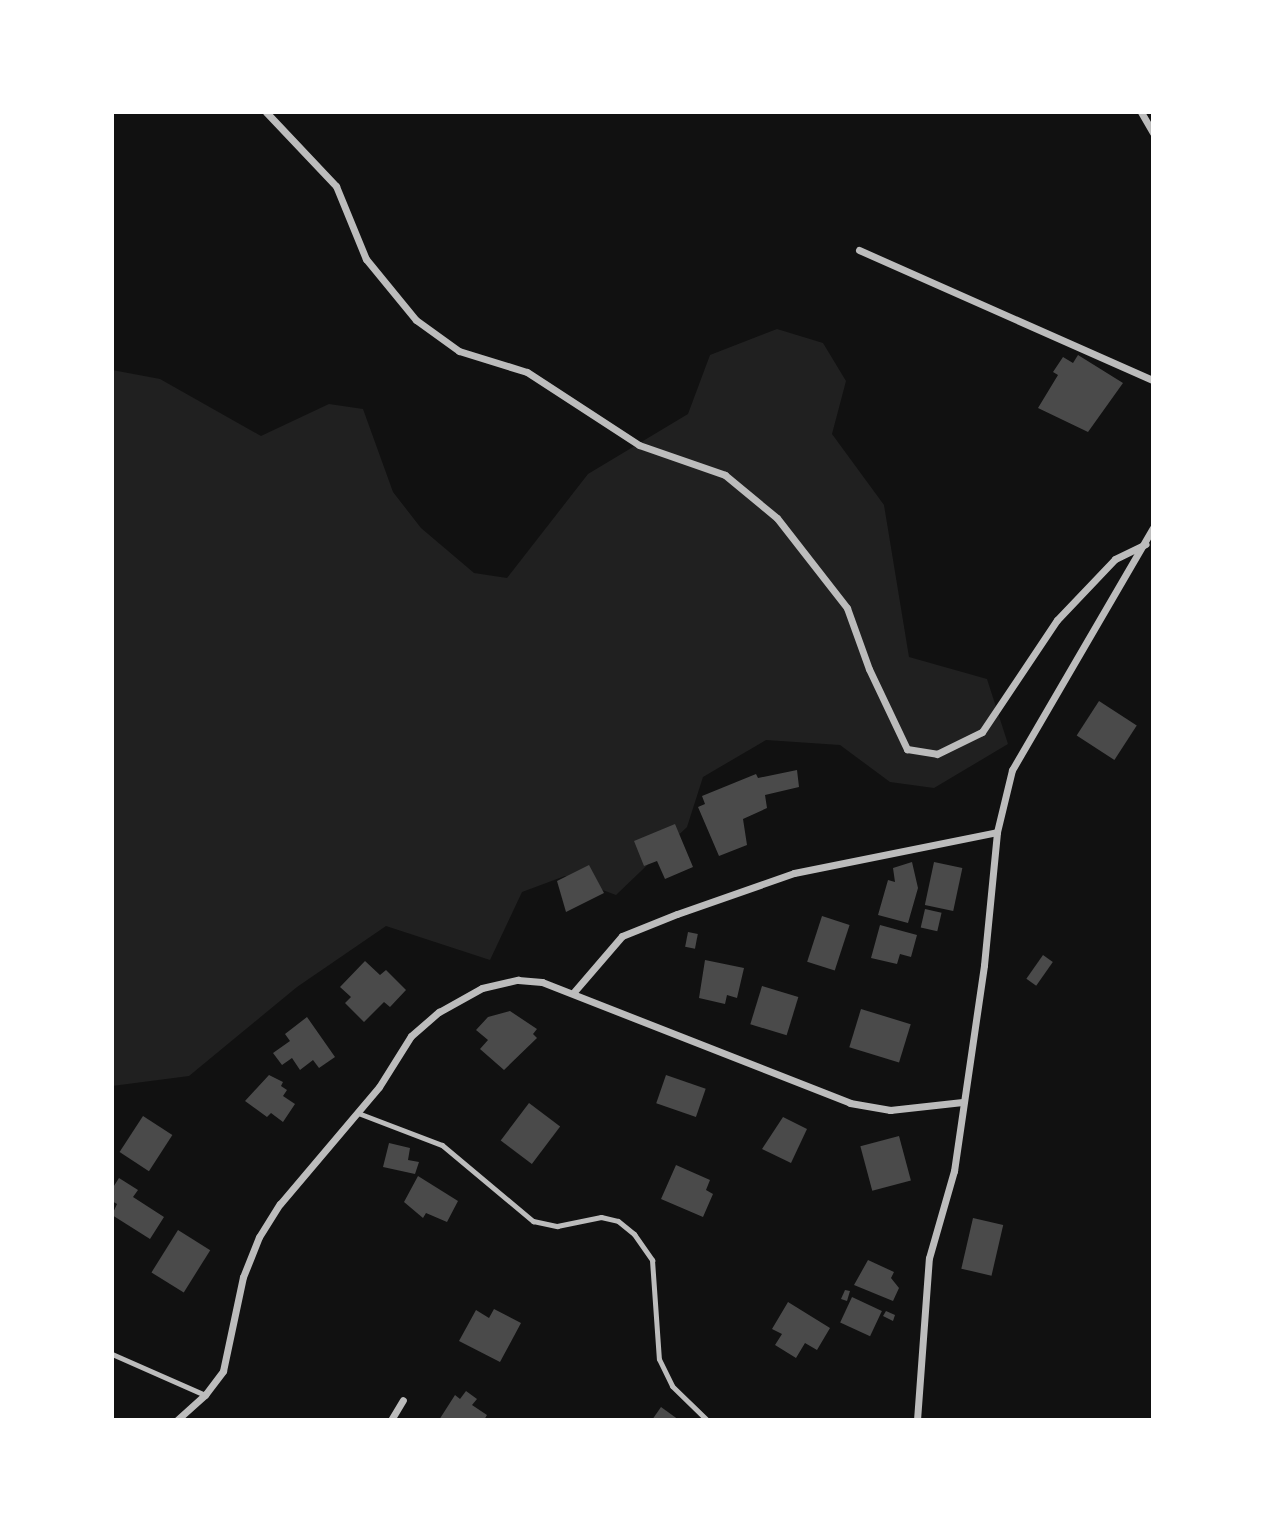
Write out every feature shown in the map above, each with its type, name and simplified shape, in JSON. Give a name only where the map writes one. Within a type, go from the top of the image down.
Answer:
[{"type":"street","points":[[266,112],[336,186],[366,259],[416,320],[460,351],[527,372],[639,445],[725,475],[777,518],[847,608],[869,669],[907,749],[937,754],[982,732],[1065,610],[1115,559],[1146,544]]},
{"type":"street","points":[[1140,112],[1153,133]]},
{"type":"street","points":[[859,250],[1153,380]]},
{"type":"street","points":[[917,1420],[929,1258],[954,1171],[984,965],[997,832],[1012,770],[1153,528]]},
{"type":"street","points":[[573,993],[622,936],[677,914],[794,873],[997,832]]},
{"type":"street","points":[[177,1420],[205,1395],[223,1371],[243,1277],[259,1237],[280,1204],[358,1113],[411,1037],[439,1012],[482,988],[518,980],[542,982],[850,1102],[890,1110],[964,1102]]},
{"type":"street","points":[[391,1420],[403,1400]]},
{"type":"lane","points":[[358,1113],[442,1145],[533,1221],[557,1226],[601,1216],[618,1222],[634,1234],[652,1260],[659,1359],[672,1386],[707,1420]]},
{"type":"lane","points":[[112,1354],[205,1395]]},
{"type":"shaded area","points":[[777,329],[823,343],[846,381],[832,434],[884,505],[909,657],[987,679],[1008,744],[934,788],[890,782],[840,745],[766,740],[703,777],[687,827],[616,895],[565,876],[522,892],[490,960],[386,926],[297,987],[189,1076],[112,1086],[112,370],[160,379],[261,436],[329,404],[363,409],[393,492],[421,528],[474,573],[507,578],[588,474],[688,414],[710,355]]},
{"type":"building","points":[[1078,355],[1123,383],[1088,432],[1038,408],[1058,375],[1053,372],[1063,357],[1073,363]]},
{"type":"building","points":[[1099,701],[1137,726],[1114,760],[1077,735]]},
{"type":"building","points":[[797,770],[799,787],[765,795],[767,808],[743,819],[747,845],[719,856],[698,807],[705,804],[702,796],[756,774],[758,778]]},
{"type":"building","points":[[675,824],[693,867],[665,879],[657,861],[644,866],[634,841]]},
{"type":"building","points":[[912,862],[918,888],[908,923],[878,915],[888,880],[895,882],[893,868]]},
{"type":"building","points":[[934,862],[962,868],[953,911],[925,905]]},
{"type":"building","points":[[589,865],[604,893],[566,912],[557,881]]},
{"type":"building","points":[[925,909],[942,913],[937,931],[921,928]]},
{"type":"building","points":[[822,916],[850,925],[835,971],[807,962]]},
{"type":"building","points":[[880,925],[917,935],[911,957],[900,954],[897,964],[871,958]]},
{"type":"building","points":[[688,932],[698,934],[695,949],[685,947]]},
{"type":"building","points":[[1043,955],[1053,962],[1036,986],[1026,979]]},
{"type":"building","points":[[705,960],[744,968],[737,998],[727,995],[725,1004],[699,998]]},
{"type":"building","points":[[365,961],[380,975],[386,970],[406,990],[390,1007],[384,1002],[364,1022],[345,1003],[351,997],[340,987]]},
{"type":"building","points":[[762,986],[798,997],[787,1035],[750,1024]]},
{"type":"building","points":[[861,1009],[911,1024],[899,1062],[849,1047]]},
{"type":"building","points":[[510,1011],[537,1029],[533,1034],[537,1038],[504,1070],[480,1049],[488,1040],[476,1030],[488,1017]]},
{"type":"building","points":[[307,1017],[335,1057],[319,1068],[313,1060],[300,1070],[292,1058],[282,1065],[273,1053],[290,1041],[285,1034]]},
{"type":"building","points":[[269,1075],[283,1082],[281,1086],[287,1090],[283,1096],[295,1104],[283,1122],[271,1113],[267,1117],[245,1101]]},
{"type":"building","points":[[666,1075],[706,1089],[696,1117],[656,1103]]},
{"type":"building","points":[[529,1103],[560,1126],[532,1164],[501,1141]]},
{"type":"building","points":[[143,1116],[172,1135],[149,1171],[120,1152]]},
{"type":"building","points":[[783,1117],[807,1129],[791,1163],[762,1149]]},
{"type":"building","points":[[899,1136],[911,1180],[872,1191],[860,1146]]},
{"type":"building","points":[[389,1143],[410,1148],[408,1160],[419,1162],[415,1174],[383,1167]]},
{"type":"building","points":[[676,1165],[710,1180],[706,1190],[713,1194],[703,1217],[661,1199]]},
{"type":"building","points":[[418,1176],[458,1201],[447,1222],[426,1213],[423,1218],[404,1202]]},
{"type":"building","points":[[119,1178],[138,1190],[133,1197],[164,1217],[150,1239],[112,1215],[117,1204],[112,1201],[112,1189]]},
{"type":"building","points":[[973,1218],[1003,1225],[992,1276],[961,1269]]},
{"type":"building","points":[[178,1230],[210,1250],[184,1293],[152,1272]]},
{"type":"building","points":[[868,1260],[894,1272],[891,1278],[899,1288],[893,1301],[854,1285]]},
{"type":"building","points":[[845,1290],[850,1291],[847,1301],[841,1299]]},
{"type":"building","points":[[852,1297],[882,1311],[870,1336],[840,1322]]},
{"type":"building","points":[[788,1302],[830,1328],[817,1350],[805,1343],[796,1358],[775,1345],[782,1334],[772,1329]]},
{"type":"building","points":[[494,1309],[521,1323],[500,1362],[459,1341],[476,1310],[489,1318]]},
{"type":"building","points":[[886,1311],[895,1315],[893,1321],[883,1316]]},
{"type":"building","points":[[466,1391],[477,1399],[472,1405],[487,1415],[484,1420],[439,1420],[455,1395],[460,1399]]},
{"type":"building","points":[[661,1407],[679,1420],[652,1420]]}]
